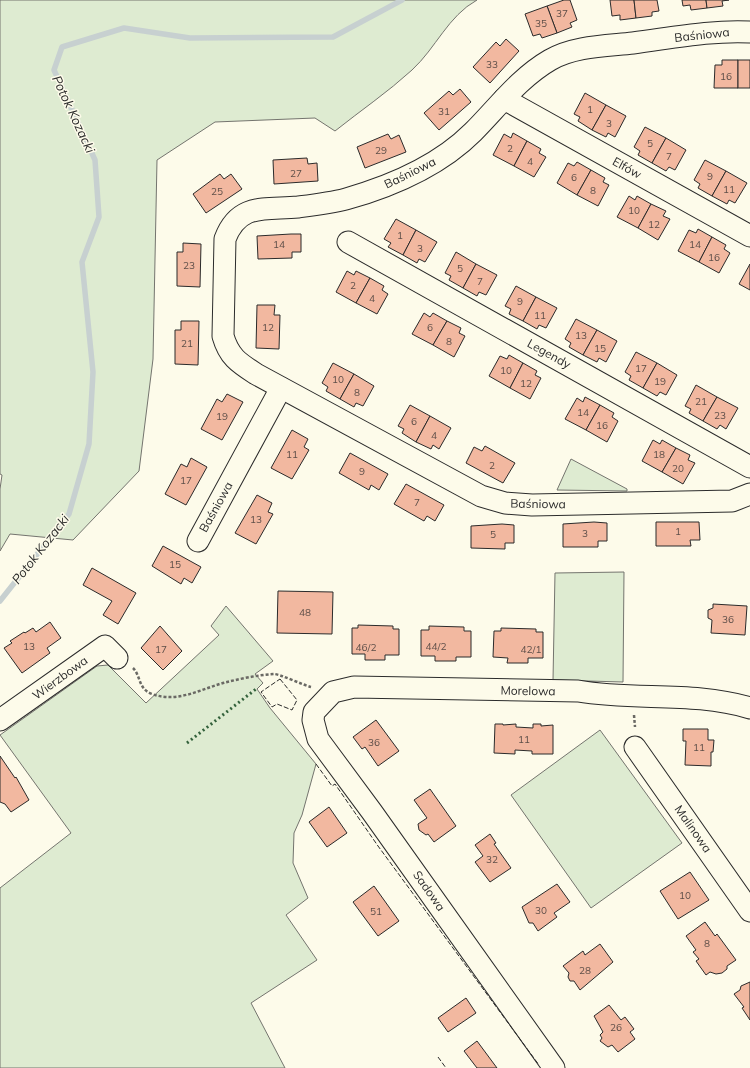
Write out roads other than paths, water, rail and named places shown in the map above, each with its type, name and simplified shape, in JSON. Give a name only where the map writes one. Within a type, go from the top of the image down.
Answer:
[{"type":"street","name":"Baśniowa","points":[[750,32],[724,31],[580,50],[551,59],[520,82],[472,134],[441,158],[394,183],[345,199],[298,207],[253,210],[241,215],[229,227],[225,239],[223,336],[227,349],[237,362],[281,388],[481,496],[504,503],[532,505],[732,501],[750,494]]},
{"type":"street","name":"Elfów","points":[[504,99],[750,236]]},
{"type":"street","name":"Legendy","points":[[348,242],[750,467]]},
{"type":"street","name":"Baśniowa","points":[[198,541],[281,388]]},
{"type":"street","name":"Wierzbowa","points":[[0,720],[105,646],[117,658]]},
{"type":"street","name":"Morelowa","points":[[318,706],[333,692],[354,687],[578,691],[605,696],[629,697],[663,695],[736,703],[750,708]]},
{"type":"street","name":"Sadowa","points":[[318,706],[313,720],[318,739],[372,812],[554,1068]]},
{"type":"street","name":"Malinowa","points":[[635,747],[750,911]]},
{"type":"waterway","name":"Potok Kozacki","points":[[0,601],[69,514],[89,444],[93,372],[82,262],[99,217],[95,160],[54,70],[62,47],[124,28],[190,38],[333,37],[402,0]]}]
